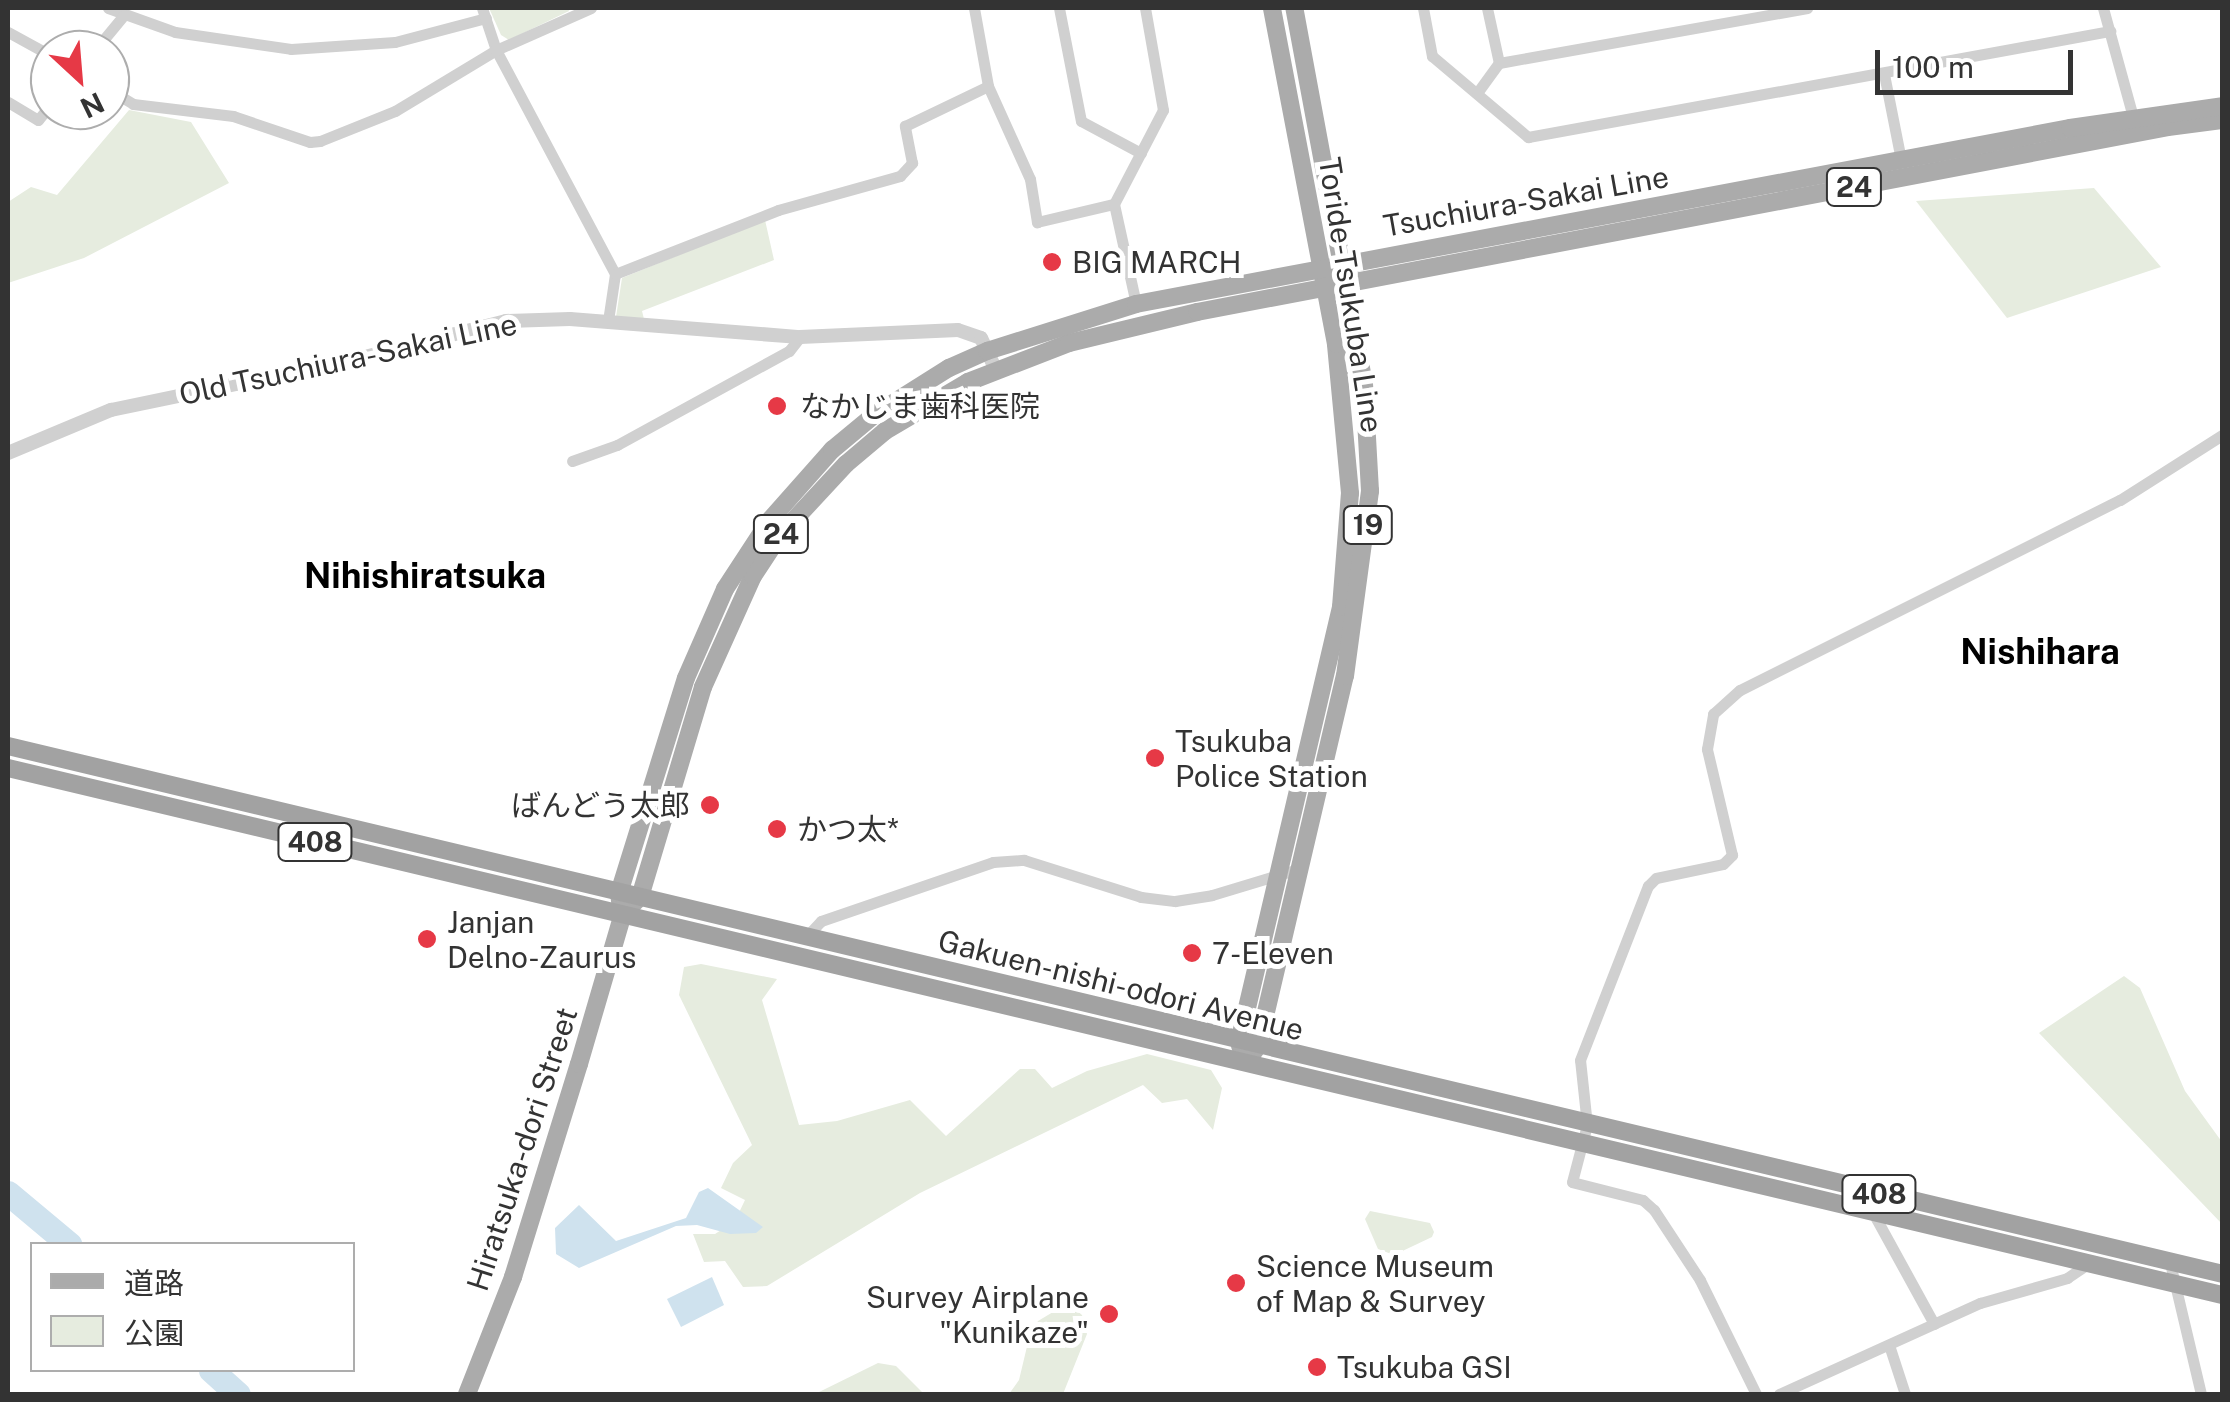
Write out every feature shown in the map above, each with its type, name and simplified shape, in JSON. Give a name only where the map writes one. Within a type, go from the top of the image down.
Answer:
[{"type":"highway","name":"Gakuen-nishi-odori Avenue","points":[[8,746],[1248,1044],[1872,1211],[2222,1294]]},
{"type":"highway","name":"Gakuen-nishi-odori Avenue","points":[[8,768],[622,917],[1246,1062],[2222,1274]]},
{"type":"main road","name":"Toride-Tsukuba Line","points":[[1248,1044],[1279,874],[1328,674],[1348,544],[1347,431],[1325,287],[1272,8]]},
{"type":"main road","name":"Toride-Tsukuba Line","points":[[1248,1044],[1298,869],[1345,676],[1368,527],[1367,412],[1294,8]]},
{"type":"main road","name":"Tsuchiura-Sakai Line","points":[[620,892],[686,678],[743,558],[780,508],[832,450],[915,388],[988,351],[1136,304],[1321,267],[2133,117],[2222,106]]},
{"type":"main road","name":"Tsuchiura-Sakai Line","points":[[640,897],[703,688],[752,576],[814,495],[885,431],[996,370],[1115,330],[1346,282],[2168,126],[2222,120]]},
{"type":"main road","name":"Hiratsuka-dori Street","points":[[471,1393],[513,1277],[622,917],[620,892]]},
{"type":"main road","name":"Hiratsuka-dori Street","points":[[622,917],[640,897]]},
{"type":"main road","points":[[1246,1062],[1248,1044]]},
{"type":"street","points":[[108,8],[211,40],[316,50],[395,42],[484,13],[496,50],[615,274],[608,321]]},
{"type":"street","points":[[130,102],[233,116],[310,142],[320,141],[395,111],[496,50],[591,8]]},
{"type":"street","points":[[974,8],[988,86],[1030,179],[1036,222],[1114,204]]},
{"type":"street","points":[[1059,8],[1081,121],[1141,152]]},
{"type":"street","points":[[1136,304],[1114,204],[1163,110],[1145,8]]},
{"type":"street","points":[[1423,8],[1432,56],[1528,137],[2110,31]]},
{"type":"street","points":[[1488,8],[1499,63]]},
{"type":"street","points":[[1476,93],[1499,63],[1807,8]]},
{"type":"street","points":[[2103,8],[2133,117]]},
{"type":"street","points":[[111,30],[124,15]]},
{"type":"street","points":[[8,32],[30,44]]},
{"type":"street","points":[[1884,74],[1901,160]]},
{"type":"street","points":[[615,274],[778,210],[900,176],[912,162],[905,126],[914,118],[988,86]]},
{"type":"street","points":[[8,102],[30,115]]},
{"type":"street","name":"Old Tsuchiura-Sakai Line","points":[[8,454],[111,410],[353,360],[472,327],[539,319],[800,337],[948,330],[972,333],[988,351]]},
{"type":"street","points":[[572,462],[618,445],[788,351],[800,337]]},
{"type":"street","points":[[988,351],[996,370]]},
{"type":"street","points":[[1756,1394],[1700,1280],[1648,1203],[1572,1182],[1585,1134],[1580,1060],[1648,886],[1656,878],[1723,864],[1732,855],[1707,731],[1724,701],[2120,500],[2222,435]]},
{"type":"street","points":[[806,937],[821,922],[993,862],[1024,860],[1140,897],[1175,901],[1212,896],[1298,869]]},
{"type":"street","points":[[1872,1211],[1934,1324]]},
{"type":"street","points":[[1778,1394],[1980,1304],[2067,1278],[2090,1263]]},
{"type":"street","points":[[2170,1263],[2201,1394]]},
{"type":"street","points":[[1889,1345],[1905,1394]]},
{"type":"green space","points":[[489,8],[569,11],[509,40],[501,35]]},
{"type":"green space","points":[[130,110],[191,122],[229,183],[84,258],[8,283],[8,202],[31,187],[57,195],[112,130],[130,130]]},
{"type":"green space","points":[[2094,188],[2161,267],[2007,318],[1916,201]]},
{"type":"green space","points":[[765,220],[774,260],[642,311],[644,319],[616,317],[622,278]]},
{"type":"green space","points":[[701,964],[777,979],[762,1000],[799,1125],[837,1121],[910,1100],[946,1136],[1020,1069],[1035,1069],[1052,1088],[1087,1071],[1147,1054],[1211,1070],[1222,1088],[1213,1130],[1187,1099],[1162,1103],[1143,1085],[920,1193],[767,1286],[743,1287],[725,1261],[704,1262],[693,1234],[715,1234],[735,1221],[745,1200],[721,1188],[733,1163],[752,1145],[679,995],[684,967]]},
{"type":"green space","points":[[2124,976],[2140,988],[2185,1091],[2222,1142],[2222,1224],[2039,1033]]},
{"type":"green space","points":[[1370,1211],[1430,1223],[1434,1232],[1432,1237],[1394,1255],[1378,1249],[1365,1219]]},
{"type":"green space","points":[[1068,1303],[1082,1315],[1087,1334],[1063,1394],[1009,1394],[1019,1380],[1030,1334],[1038,1321]]},
{"type":"green space","points":[[878,1363],[896,1366],[924,1394],[815,1394]]},
{"type":"water","points":[[708,1188],[763,1227],[756,1233],[730,1234],[697,1225],[676,1226],[579,1268],[556,1254],[555,1228],[579,1205],[616,1241],[686,1218],[699,1192]]},
{"type":"water","points":[[712,1277],[724,1305],[681,1327],[667,1299]]},
{"type":"waterway","points":[[8,1193],[67,1242]]},
{"type":"waterway","points":[[213,1372],[238,1394]]},
{"type":"place","name":"BIG MARCH","points":[[1052,262]]},
{"type":"place","name":"なかじま歯科医院","points":[[777,406]]},
{"type":"place","name":"Tsukuba Police Station","points":[[1155,758]]},
{"type":"place","name":"ばんどう太郎","points":[[710,805]]},
{"type":"place","name":"かつ太*","points":[[777,829]]},
{"type":"place","name":"Janjan Delno-Zaurus","points":[[427,939]]},
{"type":"place","name":"7-Eleven","points":[[1192,953]]},
{"type":"place","name":"Science Museum of Map & Survey","points":[[1236,1283]]},
{"type":"place","name":"Survey Airplane \"Kunikaze\"","points":[[1109,1314]]},
{"type":"place","name":"Tsukuba GSI","points":[[1317,1367]]},
{"type":"district","name":"Nihishiratsuka","points":[[425,576]]},
{"type":"district","name":"Nishihara","points":[[2040,652]]}]
